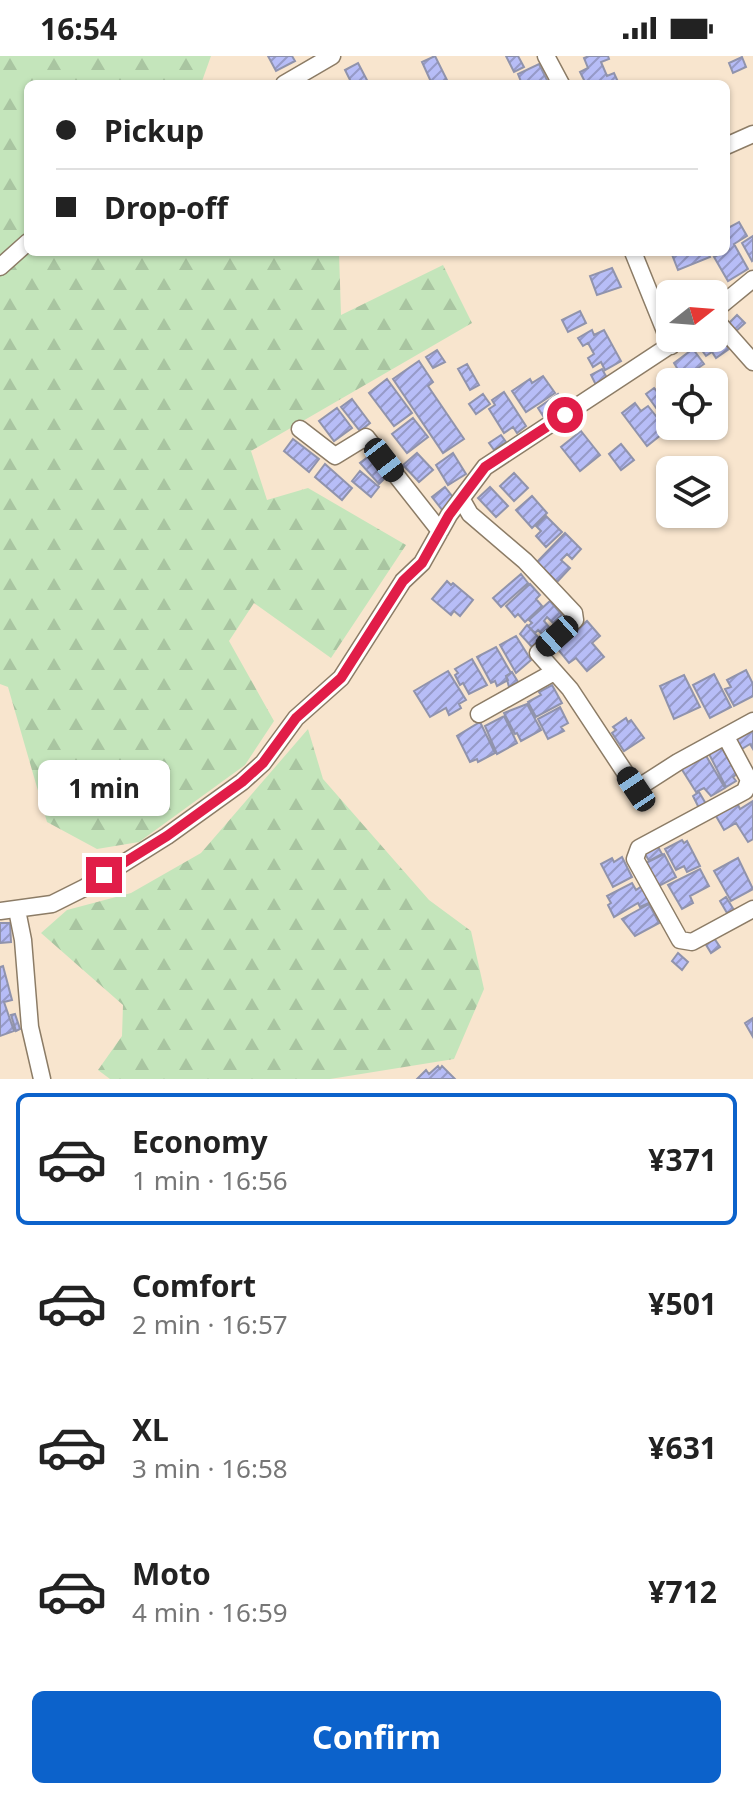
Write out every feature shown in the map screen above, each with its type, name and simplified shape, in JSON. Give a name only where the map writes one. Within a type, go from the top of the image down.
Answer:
[{"type":"street","points":[[291,80],[332,56]]},
{"type":"street","points":[[546,56],[559,80]]},
{"type":"street","points":[[730,144],[753,134]]},
{"type":"street","points":[[1,262],[24,245]]},
{"type":"street","points":[[635,256],[656,300]]},
{"type":"street","points":[[728,300],[753,279]]},
{"type":"street","points":[[728,334],[753,362]]},
{"type":"street","points":[[42,1079],[30,1027],[23,940],[8,911],[52,904],[84,888],[167,836],[242,782],[263,763],[296,718],[341,678],[403,581],[422,563],[449,515],[485,467],[661,352]]},
{"type":"street","points":[[300,429],[335,456],[366,437],[440,531]]},
{"type":"street","points":[[462,500],[470,514],[525,561],[574,613],[575,620],[538,653],[570,689],[636,789],[753,721]]},
{"type":"street","points":[[479,714],[554,672]]},
{"type":"street","points":[[726,737],[749,780],[745,791],[639,848],[635,859],[680,940],[692,942],[753,909]]},
{"type":"green space","points":[[0,56],[211,56],[202,80],[24,80],[24,256],[339,256],[341,315],[443,265],[472,323],[251,451],[267,500],[308,488],[406,545],[331,658],[254,603],[229,641],[274,721],[245,765],[139,842],[97,849],[47,822],[8,687],[0,684]]},
{"type":"green space","points":[[308,729],[323,779],[429,900],[471,931],[484,989],[454,1059],[330,1079],[110,1079],[98,1070],[122,1036],[123,1005],[41,933],[67,910],[131,893],[201,853]]},
{"type":"building","points":[[268,56],[292,56],[295,61],[276,71]]},
{"type":"building","points":[[435,56],[447,80],[430,80],[422,62]]},
{"type":"building","points":[[506,56],[518,56],[524,67],[514,72]]},
{"type":"building","points":[[608,56],[609,59],[601,62],[607,76],[614,73],[617,80],[584,80],[580,72],[588,68],[584,58]]},
{"type":"building","points":[[742,57],[746,67],[733,73],[729,63]]},
{"type":"building","points":[[358,63],[367,80],[350,80],[345,70]]},
{"type":"building","points":[[539,64],[547,80],[520,80],[518,74]]},
{"type":"building","points":[[739,222],[747,236],[734,244],[748,269],[728,281],[714,257],[730,256],[730,227]]},
{"type":"building","points":[[753,236],[753,260],[752,261],[742,243]]},
{"type":"building","points":[[673,256],[710,256],[710,257],[678,270]]},
{"type":"building","points":[[612,268],[621,287],[597,295],[590,276]]},
{"type":"building","points":[[580,311],[586,323],[568,332],[562,320]]},
{"type":"building","points":[[737,315],[745,323],[735,332],[728,324]]},
{"type":"building","points":[[592,330],[594,335],[604,330],[621,361],[605,370],[601,362],[593,367],[588,358],[594,354],[588,343],[583,346],[578,338]]},
{"type":"building","points":[[437,350],[445,362],[433,368],[426,357]]},
{"type":"building","points":[[689,352],[695,352],[704,364],[698,368],[677,368],[674,363]]},
{"type":"building","points":[[419,361],[433,382],[428,386],[464,439],[443,453],[393,379]]},
{"type":"building","points":[[467,364],[479,385],[470,390],[458,369]]},
{"type":"building","points":[[602,369],[607,378],[596,385],[591,375]]},
{"type":"building","points":[[543,376],[555,393],[526,412],[512,391],[530,379],[532,383]]},
{"type":"building","points":[[387,379],[412,413],[394,426],[369,393]]},
{"type":"building","points":[[654,388],[656,390],[656,408],[646,394]]},
{"type":"building","points":[[504,392],[526,426],[517,433],[513,427],[504,433],[489,409],[495,405],[492,400]]},
{"type":"building","points":[[483,394],[490,404],[476,414],[469,404]]},
{"type":"building","points":[[558,394],[565,405],[545,419],[538,408]]},
{"type":"building","points":[[352,399],[370,423],[360,431],[341,407]]},
{"type":"building","points":[[635,403],[641,411],[648,406],[656,416],[656,439],[647,446],[622,413]]},
{"type":"building","points":[[337,408],[352,428],[334,441],[319,421]]},
{"type":"building","points":[[413,418],[428,437],[407,453],[392,434]]},
{"type":"building","points":[[581,431],[600,455],[580,471],[561,447]]},
{"type":"building","points":[[501,435],[506,442],[494,450],[489,443]]},
{"type":"building","points":[[293,439],[319,459],[309,472],[284,451]]},
{"type":"building","points":[[621,444],[634,460],[621,470],[609,454]]},
{"type":"building","points":[[417,453],[433,470],[419,482],[403,465]]},
{"type":"building","points":[[453,453],[466,474],[448,485],[436,465]]},
{"type":"building","points":[[369,456],[387,476],[379,484],[360,463]]},
{"type":"building","points":[[325,464],[352,488],[342,500],[315,477]]},
{"type":"building","points":[[360,471],[379,487],[371,497],[352,481]]},
{"type":"building","points":[[514,473],[528,488],[514,501],[500,486]]},
{"type":"building","points":[[445,487],[456,501],[443,511],[432,497]]},
{"type":"building","points":[[490,487],[508,506],[496,517],[478,498]]},
{"type":"building","points":[[532,496],[547,513],[532,528],[516,510]]},
{"type":"building","points":[[546,516],[562,532],[546,547],[536,536],[541,531],[536,526]]},
{"type":"building","points":[[565,533],[581,549],[572,559],[567,554],[561,560],[570,568],[557,582],[537,562]]},
{"type":"building","points":[[521,574],[528,583],[501,607],[493,598]]},
{"type":"building","points":[[447,581],[473,600],[460,616],[454,611],[451,615],[432,599]]},
{"type":"building","points":[[530,584],[540,595],[536,599],[542,606],[525,622],[518,614],[515,617],[506,606]]},
{"type":"building","points":[[550,601],[562,615],[553,623],[547,617],[544,621],[549,627],[542,634],[538,630],[535,633],[528,626],[532,623],[529,620]]},
{"type":"building","points":[[587,621],[600,636],[592,643],[604,657],[587,671],[576,658],[569,663],[556,647]]},
{"type":"building","points":[[527,625],[540,639],[532,647],[520,634]]},
{"type":"building","points":[[516,636],[531,660],[516,673],[500,645]]},
{"type":"building","points":[[496,647],[511,673],[506,676],[508,680],[497,686],[495,681],[491,683],[477,657]]},
{"type":"building","points":[[472,659],[487,685],[469,694],[463,683],[460,685],[455,669]]},
{"type":"building","points":[[746,670],[753,684],[753,696],[734,706],[725,689],[731,687],[727,680]]},
{"type":"building","points":[[448,671],[466,700],[459,704],[461,708],[449,715],[446,708],[430,717],[414,691]]},
{"type":"building","points":[[512,672],[518,682],[509,687],[506,676]]},
{"type":"building","points":[[714,674],[731,707],[710,718],[693,685]]},
{"type":"building","points":[[684,675],[700,707],[674,719],[660,686]]},
{"type":"building","points":[[552,685],[562,703],[536,717],[528,702]]},
{"type":"building","points":[[527,704],[541,730],[521,741],[504,713]]},
{"type":"building","points":[[560,707],[568,723],[561,727],[564,731],[548,739],[538,719]]},
{"type":"building","points":[[504,716],[517,743],[497,754],[485,726]]},
{"type":"building","points":[[626,718],[644,738],[624,751],[612,733],[616,730],[613,727]]},
{"type":"building","points":[[480,722],[495,753],[478,762],[477,759],[470,762],[457,736]]},
{"type":"building","points":[[747,729],[749,732],[753,730],[753,749],[750,744],[740,750],[733,738]]},
{"type":"building","points":[[720,745],[737,774],[733,777],[736,781],[726,787],[708,752]]},
{"type":"building","points":[[705,754],[725,788],[711,796],[704,788],[696,792],[681,768]]},
{"type":"building","points":[[699,792],[706,804],[699,808],[693,796]]},
{"type":"building","points":[[753,801],[753,839],[748,842],[736,823],[724,830],[716,816],[737,803],[740,809]]},
{"type":"building","points":[[682,840],[684,843],[687,841],[700,866],[687,872],[684,866],[676,870],[665,849]]},
{"type":"building","points":[[657,845],[662,854],[649,861],[644,852]]},
{"type":"building","points":[[664,854],[676,877],[657,887],[644,864]]},
{"type":"building","points":[[622,857],[632,877],[613,887],[601,864]]},
{"type":"building","points":[[738,858],[753,889],[731,901],[714,871]]},
{"type":"building","points":[[700,869],[709,886],[690,896],[693,903],[682,909],[668,885]]},
{"type":"building","points":[[632,883],[636,890],[642,886],[651,902],[640,907],[638,903],[614,917],[607,896]]},
{"type":"building","points":[[726,897],[734,910],[727,913],[720,901]]},
{"type":"building","points":[[649,904],[659,923],[635,936],[622,919]]},
{"type":"building","points":[[0,923],[10,923],[11,942],[0,943]]},
{"type":"building","points":[[714,938],[720,947],[711,953],[705,943]]},
{"type":"building","points":[[678,953],[688,962],[682,970],[672,961]]},
{"type":"building","points":[[3,966],[12,1000],[4,1002],[14,1031],[0,1036],[0,967]]},
{"type":"building","points":[[15,1014],[20,1029],[16,1031],[11,1015]]},
{"type":"building","points":[[753,1018],[753,1037],[745,1023]]},
{"type":"building","points":[[438,1066],[440,1069],[442,1066],[455,1079],[417,1079],[426,1070],[429,1074]]},
{"type":"route","points":[[104,875],[167,836],[242,782],[263,763],[296,718],[341,678],[403,581],[422,563],[449,515],[485,467],[565,415]]}]
